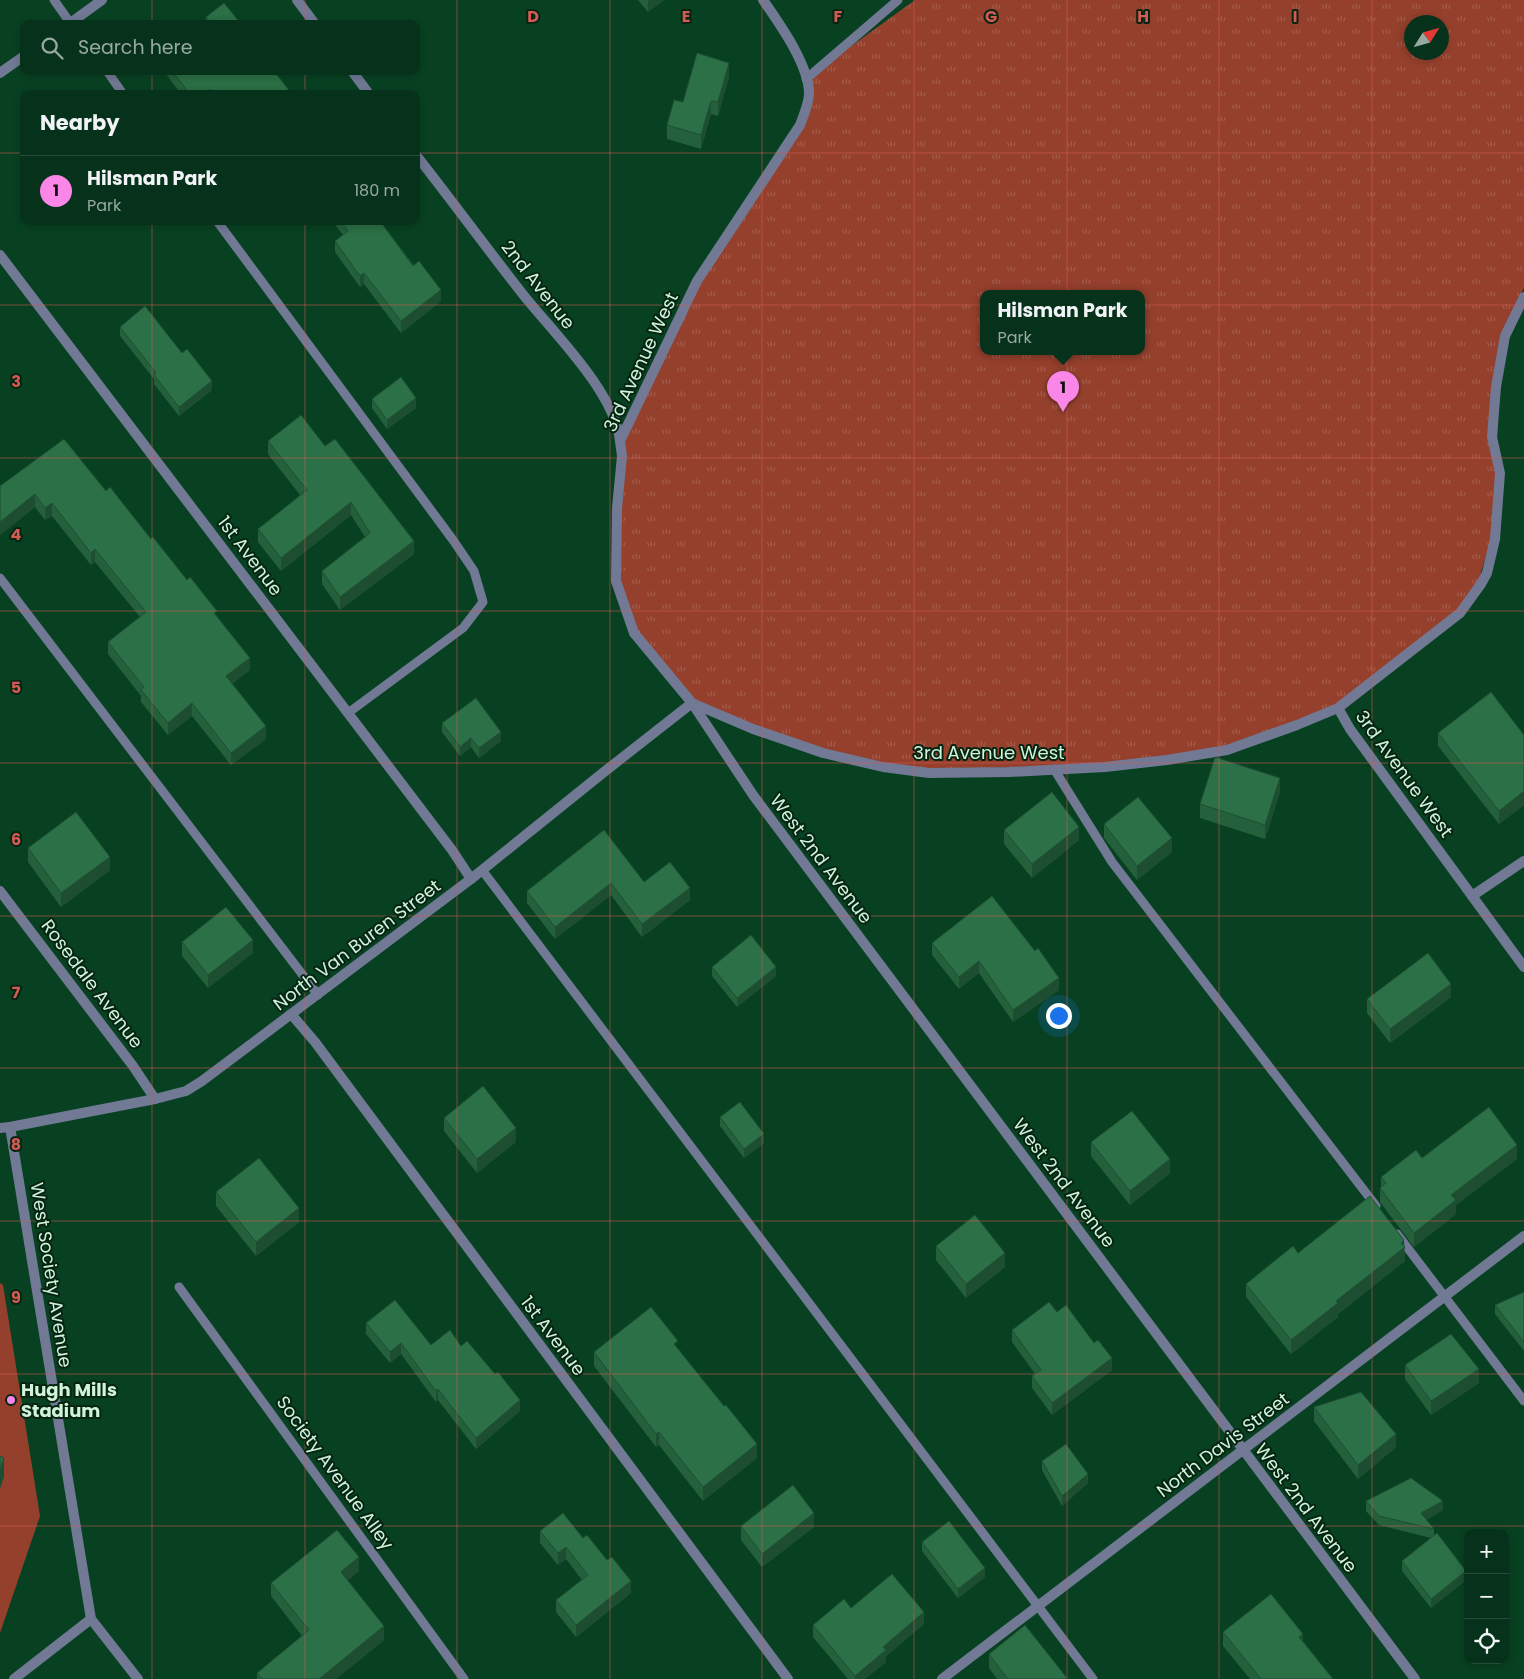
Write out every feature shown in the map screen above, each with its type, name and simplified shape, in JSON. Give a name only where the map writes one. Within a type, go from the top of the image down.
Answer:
[{"type":"street","points":[[74,20],[102,0]]},
{"type":"street","points":[[297,0],[312,20]]},
{"type":"street","name":"3rd Avenue West","points":[[763,0],[798,54],[809,93],[807,106],[800,125],[697,281],[620,441],[622,456],[617,508],[616,581],[634,633],[692,703],[753,729],[822,753],[883,767],[929,773],[1009,772],[1149,762],[1227,750],[1298,725],[1338,708],[1350,729],[1524,967]]},
{"type":"street","points":[[0,73],[20,59]]},
{"type":"street","points":[[355,75],[366,90]]},
{"type":"street","name":"2nd Avenue","points":[[420,160],[524,296],[594,380],[611,410],[620,434],[620,441]]},
{"type":"street","name":"1st Avenue","points":[[0,255],[452,850],[471,879]]},
{"type":"street","points":[[1338,708],[1460,613],[1487,573],[1495,539],[1500,490],[1500,473],[1492,437],[1496,387],[1505,336],[1524,297]]},
{"type":"street","name":"North Van Buren Street","points":[[5,1128],[115,1105],[155,1099],[186,1091],[202,1082],[471,879],[692,703]]},
{"type":"street","name":"West 2nd Avenue","points":[[692,703],[752,794],[1415,1679]]},
{"type":"street","points":[[1472,896],[1524,861]]},
{"type":"street","name":"Rosedale Avenue","points":[[0,891],[133,1066],[155,1099]]},
{"type":"street","name":"1st Avenue","points":[[291,1014],[315,1042],[788,1679]]},
{"type":"street","name":"West Society Avenue","points":[[5,1128],[91,1619],[138,1679]]},
{"type":"street","name":"North Davis Street","points":[[942,1679],[1524,1236]]},
{"type":"street","points":[[14,1679],[91,1619]]},
{"type":"lane","points":[[54,0],[68,20]]},
{"type":"lane","points":[[806,79],[898,0]]},
{"type":"lane","points":[[109,75],[120,90]]},
{"type":"lane","points":[[220,225],[453,540],[474,571],[483,602],[463,628],[348,713]]},
{"type":"lane","points":[[0,578],[318,994]]},
{"type":"lane","points":[[1054,769],[1112,862],[1384,1217]]},
{"type":"lane","points":[[482,870],[1093,1679]]},
{"type":"lane","points":[[1390,1225],[1524,1401]]},
{"type":"lane","name":"Society Avenue Alley","points":[[179,1287],[464,1679]]},
{"type":"green space","points":[[915,0],[1524,0],[1524,288],[1500,338],[1496,476],[1491,540],[1478,582],[1458,612],[1336,706],[1226,748],[1104,764],[933,770],[883,765],[824,752],[693,701],[636,633],[618,581],[623,442],[698,282],[803,125],[807,78]]},
{"type":"green space","name":"Hugh Mills Stadium","points":[[0,1283],[3,1285],[40,1516],[0,1633]]},
{"type":"building","points":[[224,3],[238,20],[209,20],[206,17]]},
{"type":"building","points":[[697,53],[729,63],[718,102],[711,101],[701,135],[667,125],[674,100],[683,102]]},
{"type":"building","points":[[175,75],[277,75],[289,90],[210,89],[187,90]]},
{"type":"building","points":[[344,225],[383,225],[413,266],[419,261],[441,290],[401,321],[364,273],[360,276],[335,241],[348,231]]},
{"type":"building","points":[[145,306],[182,353],[187,349],[212,381],[179,407],[154,375],[156,373],[120,327]]},
{"type":"building","points":[[401,377],[416,398],[387,420],[372,399]]},
{"type":"building","points":[[301,415],[325,446],[335,439],[414,541],[340,597],[322,571],[370,533],[351,502],[281,558],[258,529],[307,490],[268,441]]},
{"type":"building","points":[[64,439],[106,491],[110,487],[151,539],[153,537],[187,580],[190,577],[217,611],[214,613],[250,658],[226,676],[266,726],[231,753],[192,703],[168,723],[141,690],[144,687],[108,642],[146,612],[95,549],[91,553],[52,503],[45,508],[35,494],[0,522],[0,486]]},
{"type":"building","points":[[1491,692],[1524,735],[1524,791],[1499,811],[1438,733]]},
{"type":"building","points":[[476,698],[501,732],[479,748],[471,738],[460,747],[442,723]]},
{"type":"building","points":[[1215,757],[1280,778],[1265,825],[1200,804]]},
{"type":"building","points":[[1052,792],[1079,827],[1032,864],[1004,830]]},
{"type":"building","points":[[1138,797],[1172,838],[1137,866],[1104,824]]},
{"type":"building","points":[[76,812],[110,857],[61,893],[28,848]]},
{"type":"building","points":[[604,830],[644,882],[670,862],[690,888],[642,924],[611,883],[555,927],[527,891]]},
{"type":"building","points":[[992,896],[1035,951],[1038,948],[1059,978],[1013,1010],[979,961],[959,977],[932,943]]},
{"type":"building","points":[[226,907],[253,940],[208,975],[182,942]]},
{"type":"building","points":[[751,935],[776,967],[737,998],[712,967]]},
{"type":"building","points":[[1428,953],[1451,984],[1390,1029],[1367,999]]},
{"type":"building","points":[[483,1086],[516,1128],[477,1159],[444,1118]]},
{"type":"building","points":[[740,1102],[764,1134],[744,1149],[720,1117]]},
{"type":"building","points":[[1489,1107],[1517,1145],[1451,1195],[1456,1200],[1414,1233],[1380,1188],[1386,1183],[1381,1177],[1416,1150],[1422,1158]]},
{"type":"building","points":[[1132,1111],[1170,1159],[1130,1191],[1091,1142]]},
{"type":"building","points":[[259,1158],[299,1208],[256,1242],[216,1192]]},
{"type":"building","points":[[1370,1196],[1404,1240],[1401,1243],[1405,1247],[1336,1301],[1338,1303],[1291,1340],[1246,1284],[1293,1246],[1298,1253]]},
{"type":"building","points":[[975,1215],[1005,1253],[966,1284],[936,1246]]},
{"type":"building","points":[[1524,1292],[1524,1342],[1495,1305]]},
{"type":"building","points":[[395,1300],[431,1345],[450,1330],[461,1346],[467,1341],[495,1374],[498,1372],[520,1400],[476,1438],[438,1389],[436,1391],[401,1343],[390,1352],[366,1323]]},
{"type":"building","points":[[1049,1302],[1057,1312],[1066,1305],[1094,1343],[1098,1340],[1112,1358],[1052,1403],[1032,1376],[1041,1370],[1012,1330]]},
{"type":"building","points":[[651,1307],[678,1341],[674,1344],[757,1444],[703,1487],[659,1432],[656,1434],[594,1352]]},
{"type":"building","points":[[1451,1334],[1479,1369],[1431,1401],[1405,1365]]},
{"type":"building","points":[[1361,1392],[1396,1434],[1358,1465],[1314,1407]]},
{"type":"building","points":[[1066,1444],[1088,1474],[1062,1496],[1042,1461]]},
{"type":"building","points":[[0,1456],[4,1458],[0,1471]]},
{"type":"building","points":[[1411,1478],[1443,1501],[1421,1513],[1434,1529],[1379,1516],[1366,1501]]},
{"type":"building","points":[[793,1485],[814,1513],[762,1554],[741,1526]]},
{"type":"building","points":[[563,1513],[583,1538],[587,1535],[607,1560],[612,1557],[631,1581],[576,1625],[556,1600],[588,1575],[566,1547],[558,1553],[540,1531]]},
{"type":"building","points":[[949,1521],[985,1568],[958,1589],[922,1542]]},
{"type":"building","points":[[337,1530],[359,1557],[341,1572],[384,1626],[319,1679],[262,1679],[257,1673],[309,1630],[271,1583]]},
{"type":"building","points":[[1437,1533],[1464,1568],[1464,1573],[1431,1599],[1402,1561]]},
{"type":"building","points":[[892,1574],[924,1612],[883,1647],[886,1650],[855,1676],[813,1625],[844,1599],[851,1608]]},
{"type":"building","points":[[1271,1594],[1303,1634],[1299,1637],[1333,1679],[1261,1679],[1223,1632]]},
{"type":"building","points":[[1025,1625],[1066,1679],[1008,1679],[989,1654]]},
{"type":"place","name":"Hilsman Park","points":[[1063,412]]},
{"type":"place","name":"Hugh Mills Stadium","points":[[11,1400]]}]
